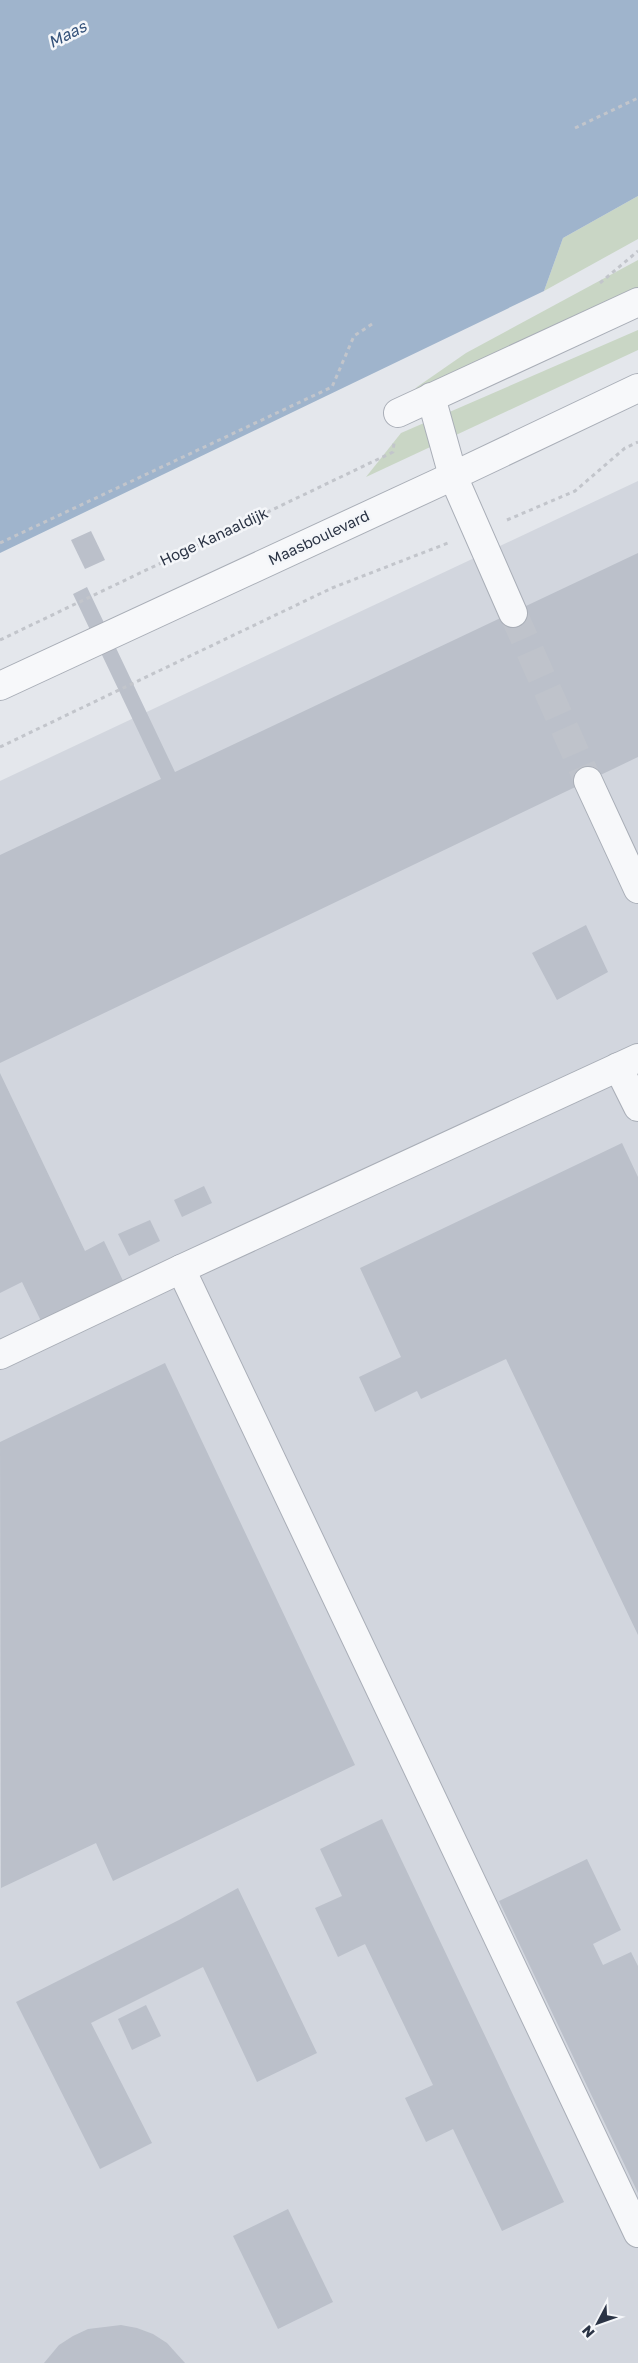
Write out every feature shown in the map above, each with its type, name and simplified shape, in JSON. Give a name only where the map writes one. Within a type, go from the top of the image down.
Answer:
[{"type":"street","points":[[398,413],[638,302]]},
{"type":"street","name":"Maasboulevard","points":[[0,686],[638,388]]},
{"type":"street","points":[[431,397],[453,476],[513,613]]},
{"type":"street","points":[[588,781],[638,889]]},
{"type":"street","points":[[0,1355],[628,1062],[638,1107]]},
{"type":"street","points":[[181,1269],[638,2233]]},
{"type":"path","points":[[575,128],[638,98]]},
{"type":"path","points":[[0,543],[332,387],[354,336],[376,322]]},
{"type":"path","name":"Hoge Kanaaldijk","points":[[0,640],[393,452],[398,413]]},
{"type":"path","points":[[0,747],[332,588],[477,532],[575,491],[625,448],[638,442]]},
{"type":"shaded area","points":[[638,481],[638,2363],[0,2363],[0,781]]},
{"type":"green space","points":[[638,196],[638,239],[544,291],[563,238]]},
{"type":"green space","points":[[638,260],[638,289],[411,394],[417,387],[466,353]]},
{"type":"green space","points":[[638,330],[638,350],[366,477],[401,433]]},
{"type":"water","name":"Maas","points":[[0,0],[638,0],[638,196],[563,238],[544,291],[0,553]]},
{"type":"building","points":[[91,531],[105,560],[85,569],[71,540]]},
{"type":"building","points":[[638,553],[638,757],[0,1063],[0,855],[161,779],[73,594],[87,587],[175,772]]},
{"type":"building","points":[[586,925],[608,972],[557,1000],[532,953]]},
{"type":"building","points":[[0,1073],[85,1251],[104,1241],[126,1287],[100,1299],[98,1293],[41,1321],[22,1282],[0,1293]]},
{"type":"building","points":[[622,1143],[638,1177],[638,1635],[506,1359],[421,1399],[417,1391],[375,1412],[359,1377],[401,1357],[360,1268]]},
{"type":"building","points":[[204,1186],[212,1203],[182,1217],[174,1200]]},
{"type":"building","points":[[150,1220],[160,1241],[129,1256],[118,1234]]},
{"type":"building","points":[[165,1363],[355,1765],[113,1881],[96,1843],[1,1888],[0,1442]]},
{"type":"building","points":[[382,1819],[564,2202],[502,2231],[453,2129],[426,2142],[405,2098],[433,2085],[365,1944],[338,1957],[315,1908],[342,1896],[320,1849]]},
{"type":"building","points":[[587,1859],[621,1930],[593,1944],[603,1965],[631,1952],[638,1966],[638,2193],[499,1901]]},
{"type":"building","points":[[238,1888],[317,2053],[257,2082],[203,1967],[91,2023],[152,2143],[100,2169],[16,2002],[179,1920]]},
{"type":"building","points":[[146,2005],[161,2036],[132,2050],[118,2019]]},
{"type":"building","points":[[288,2209],[333,2302],[278,2329],[233,2236]]},
{"type":"building","points":[[121,2325],[153,2334],[167,2343],[185,2363],[44,2363],[59,2345],[73,2336],[88,2329]]},
{"type":"tunnel","points":[[513,613],[588,781]]}]
